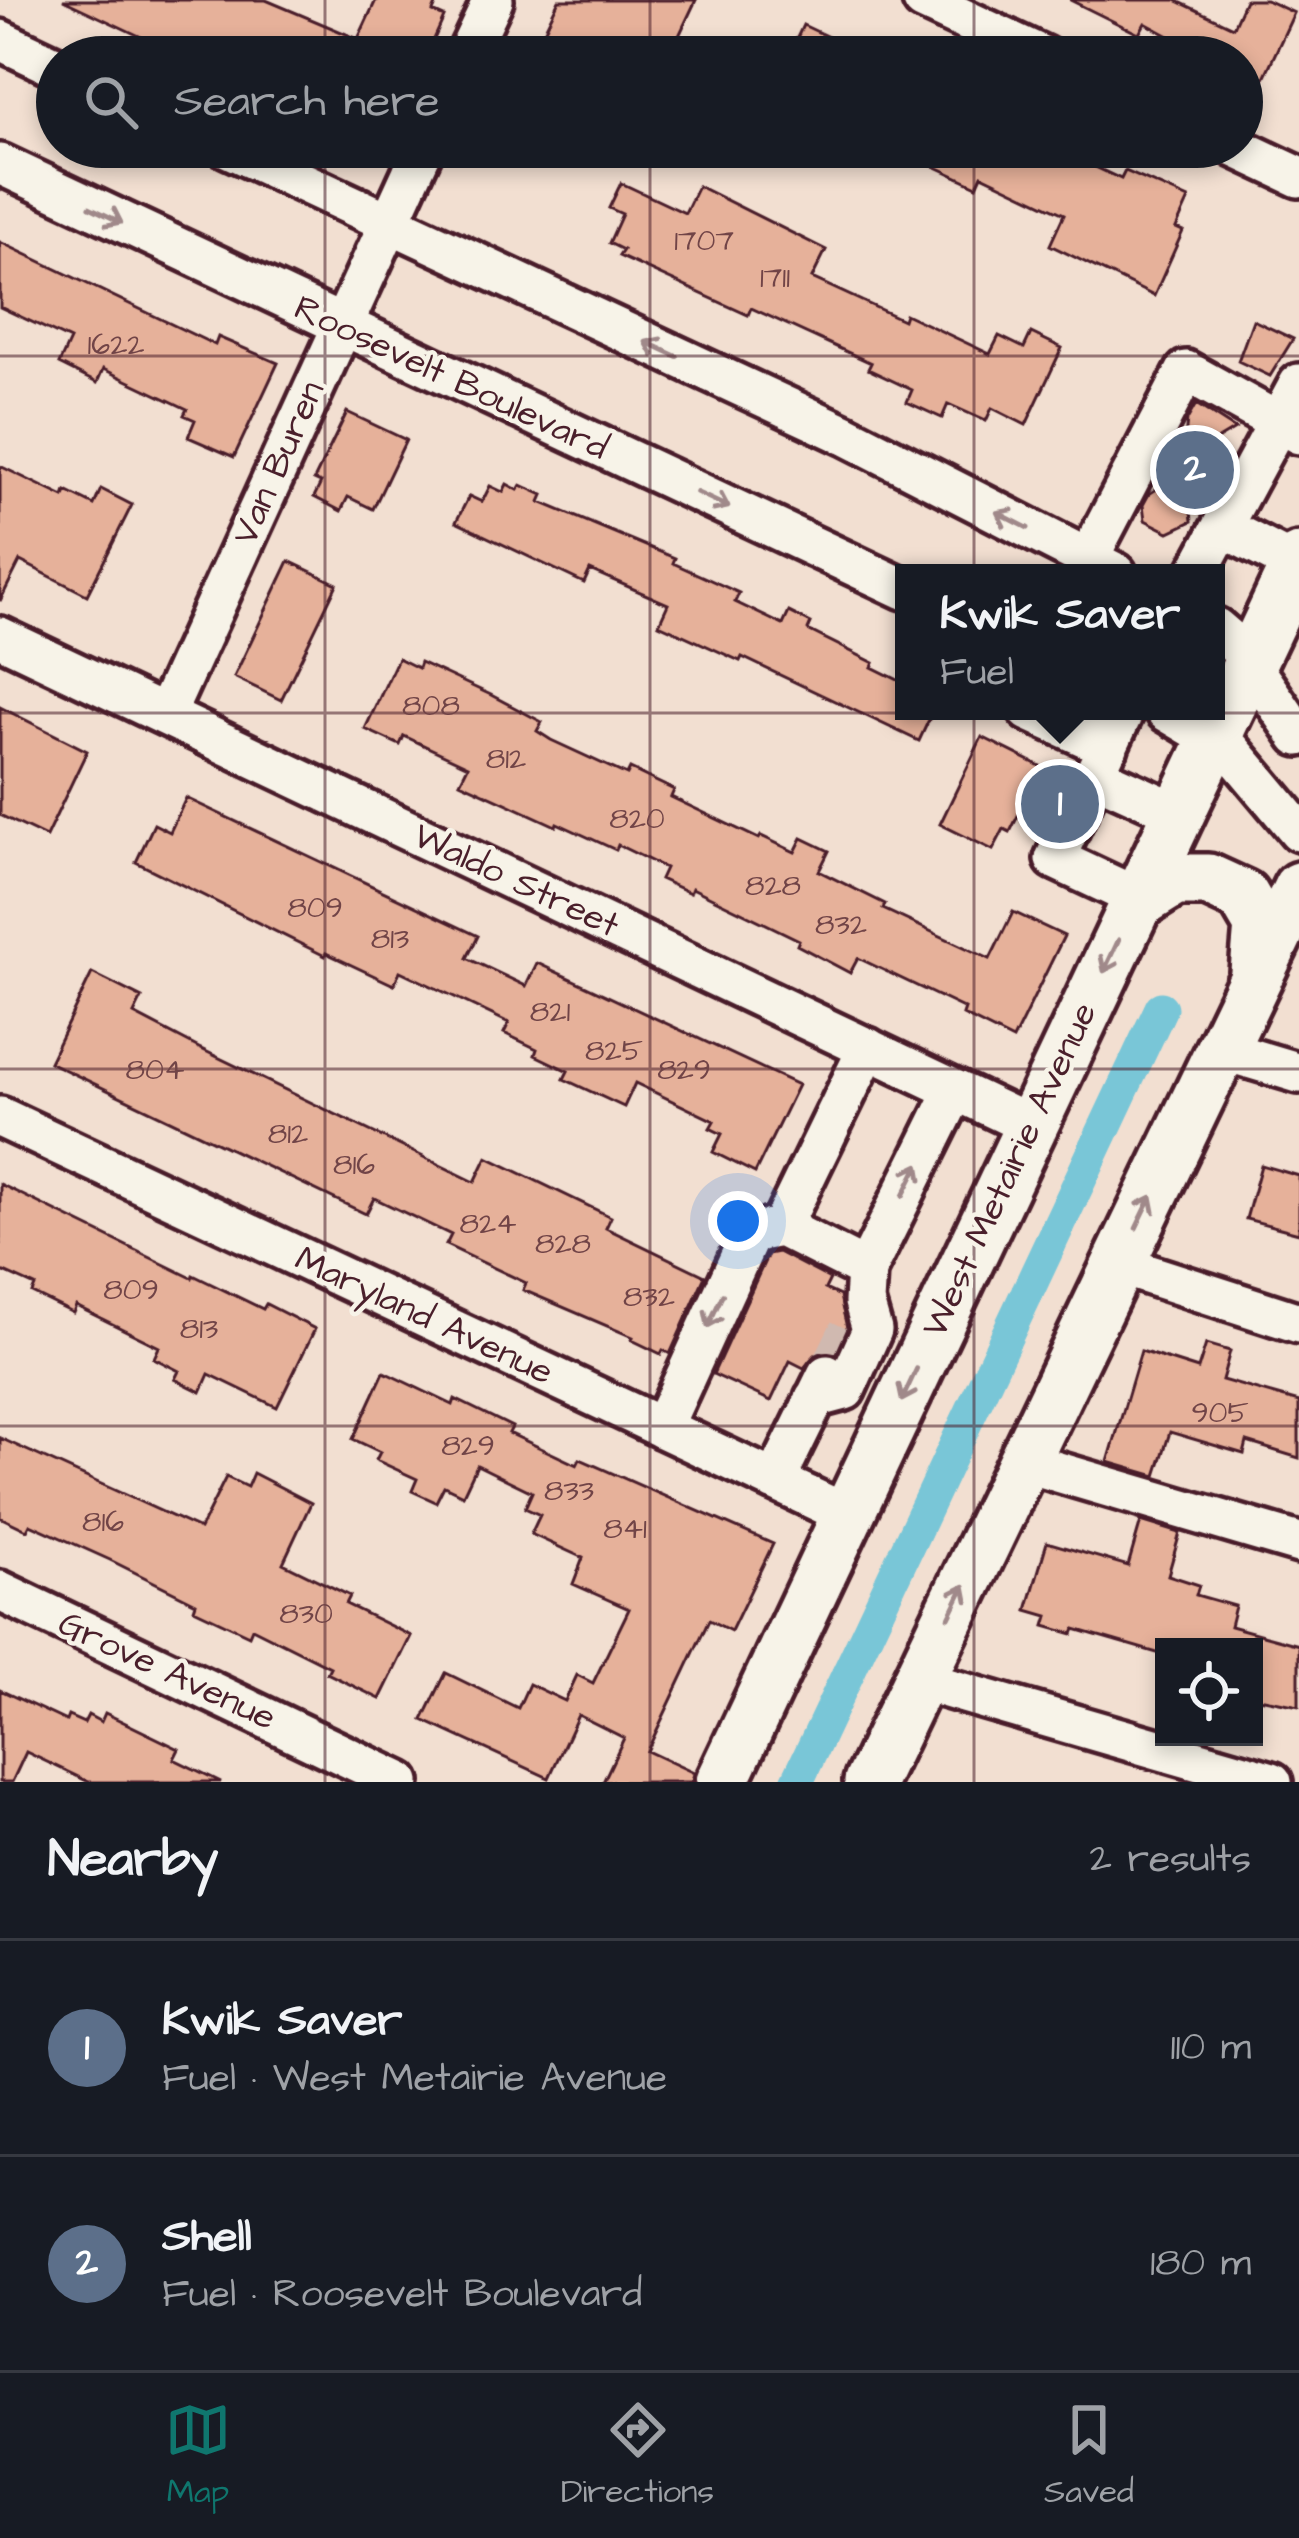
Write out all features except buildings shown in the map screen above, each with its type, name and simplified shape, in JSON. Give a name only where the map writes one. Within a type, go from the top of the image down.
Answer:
[{"type":"main road","name":"West Metairie Avenue","points":[[1225,686],[1233,646],[1298,562]]},
{"type":"main road","name":"West Metairie Avenue","points":[[722,1782],[1215,737],[1218,720]]},
{"type":"main road","points":[[1136,902],[1175,880],[1208,880],[1243,896],[1259,925],[1256,979]]},
{"type":"main road","points":[[870,1782],[1299,888]]},
{"type":"street","points":[[476,36],[493,0]]},
{"type":"street","points":[[923,0],[999,36]]},
{"type":"street","points":[[0,40],[36,57]]},
{"type":"street","points":[[1263,160],[1299,177]]},
{"type":"street","name":"Roosevelt Boulevard","points":[[0,164],[895,585]]},
{"type":"street","points":[[270,168],[846,435],[1098,564]]},
{"type":"street","name":"Van Buren","points":[[165,715],[414,168]]},
{"type":"street","points":[[1103,564],[1186,371],[1289,429]]},
{"type":"street","points":[[1202,564],[1289,429],[1299,384]]},
{"type":"street","points":[[1222,527],[1298,562]]},
{"type":"street","name":"Waldo Street","points":[[0,637],[1031,1126]]},
{"type":"street","points":[[1233,646],[1299,736]]},
{"type":"street","points":[[1051,720],[1109,744],[1178,813]]},
{"type":"street","points":[[1183,720],[1215,737],[1248,768],[1299,831]]},
{"type":"street","points":[[1109,744],[1055,859],[1136,902]]},
{"type":"street","points":[[781,1228],[868,1048]]},
{"type":"street","points":[[1222,1050],[1299,1073]]},
{"type":"street","points":[[861,1297],[956,1090]]},
{"type":"street","name":"Maryland Avenue","points":[[0,1118],[848,1515]]},
{"type":"street","points":[[776,1480],[823,1382],[845,1390],[872,1330],[861,1297],[781,1228]]},
{"type":"street","points":[[662,1428],[751,1233],[781,1228]]},
{"type":"street","points":[[1119,1265],[1299,1323]]},
{"type":"street","points":[[1024,1462],[1299,1544]]},
{"type":"street","name":"Grove Avenue","points":[[0,1592],[400,1782]]},
{"type":"street","points":[[919,1680],[1272,1782]]},
{"type":"waterway","points":[[797,1782],[1161,1008]]},
{"type":"tunnel","points":[[832,1365],[854,1320]]},
{"type":"place","name":"Shell","points":[[1195,470]]},
{"type":"place","name":"Kwik Saver","points":[[1060,804]]}]
